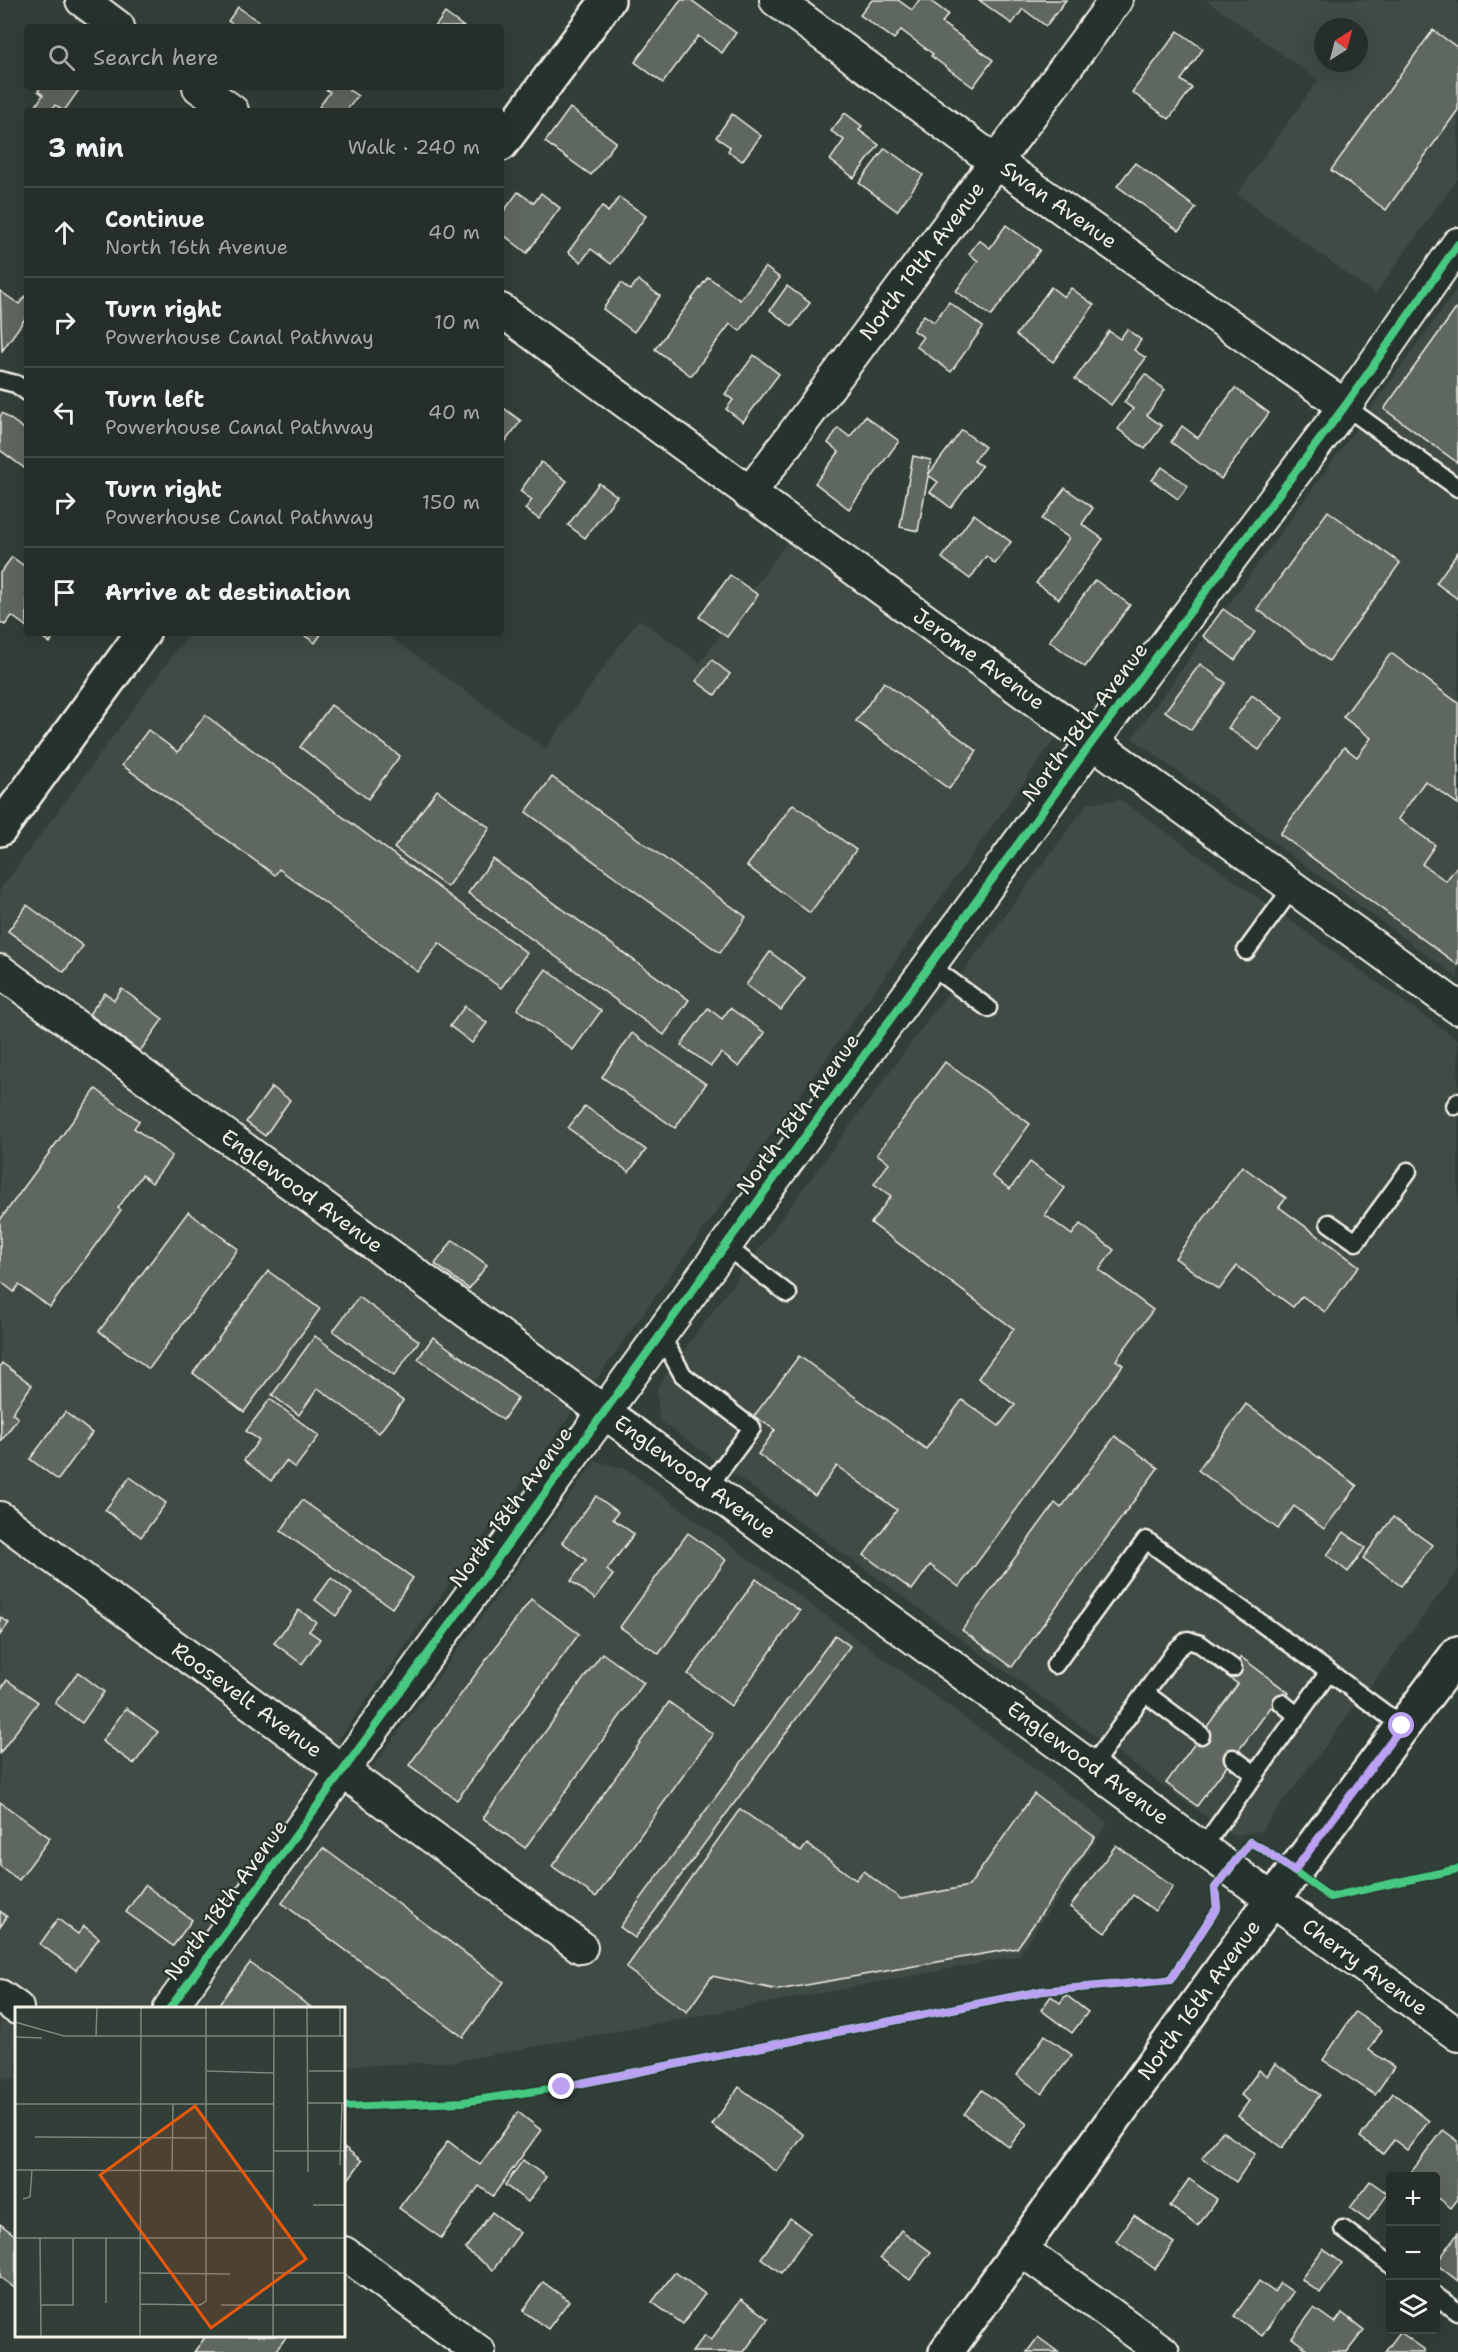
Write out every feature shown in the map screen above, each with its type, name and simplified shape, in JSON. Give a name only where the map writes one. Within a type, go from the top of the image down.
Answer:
[{"type":"main road","points":[[504,140],[608,0]]},
{"type":"main road","points":[[0,829],[141,636]]},
{"type":"main road","name":"North 16th Avenue","points":[[946,2352],[1272,1900],[1458,1653]]},
{"type":"street","points":[[82,0],[114,24]]},
{"type":"street","name":"Swan Avenue","points":[[776,0],[996,162],[1345,406]]},
{"type":"street","name":"North 19th Avenue","points":[[749,494],[1116,0]]},
{"type":"street","points":[[203,90],[228,108]]},
{"type":"street","name":"North 18th Avenue","points":[[171,2007],[1093,741],[1345,406],[1458,244]]},
{"type":"street","name":"Jerome Avenue","points":[[504,312],[749,494],[1093,741],[1458,1008]]},
{"type":"street","name":"Englewood Avenue","points":[[0,971],[1203,1847],[1272,1900]]},
{"type":"street","name":"Roosevelt Avenue","points":[[0,1518],[581,1947]]},
{"type":"street","name":"Cherry Avenue","points":[[1272,1900],[1458,2035]]},
{"type":"street","points":[[0,1996],[16,2007]]},
{"type":"street","points":[[1019,2248],[1163,2352]]},
{"type":"street","points":[[345,2254],[479,2352]]},
{"type":"lane","points":[[0,380],[16,384],[24,390]]},
{"type":"lane","points":[[1345,406],[1458,488]]},
{"type":"lane","points":[[1246,951],[1293,886]]},
{"type":"lane","points":[[929,965],[988,1008]]},
{"type":"lane","points":[[1329,1223],[1356,1242],[1408,1171]]},
{"type":"lane","points":[[724,1245],[788,1294]]},
{"type":"lane","points":[[660,1334],[683,1375],[752,1428],[708,1486]]},
{"type":"lane","points":[[1055,1665],[1146,1540],[1402,1726]]},
{"type":"lane","points":[[1092,1766],[1176,1650],[1188,1640],[1200,1644],[1233,1668]]},
{"type":"lane","points":[[1203,1847],[1329,1672]]},
{"type":"lane","points":[[1144,1693],[1201,1735]]},
{"type":"lane","points":[[1282,1703],[1298,1716]]},
{"type":"lane","points":[[1233,1758],[1256,1775]]},
{"type":"lane","points":[[1343,2229],[1386,2261]]},
{"type":"lane","points":[[1440,2299],[1458,2312]]},
{"type":"shaded area","points":[[1206,0],[1455,0],[1458,2],[1458,178],[1375,294],[1237,194],[1318,80]]},
{"type":"shaded area","points":[[1458,288],[1458,978],[1132,738]]},
{"type":"shaded area","points":[[792,535],[1061,730],[338,1740],[371,1769],[595,1461],[625,1468],[1108,1823],[1018,1956],[452,2062],[345,2066],[345,2007],[15,2007],[15,2079],[0,2079],[0,890],[187,636],[389,636],[545,749],[639,619],[700,663]]},
{"type":"shaded area","points":[[1121,800],[1458,1040],[1458,1570],[1261,1831],[1233,1836],[659,1420],[657,1387],[1088,803]]},
{"type":"building","points":[[681,0],[691,0],[736,33],[722,53],[698,36],[663,83],[635,62]]},
{"type":"building","points":[[872,0],[898,0],[912,10],[919,0],[929,0],[948,14],[942,23],[993,60],[973,87],[901,30],[894,39],[860,15]]},
{"type":"building","points":[[979,0],[1066,0],[1046,26],[1023,9],[1012,24]]},
{"type":"building","points":[[238,7],[262,24],[232,24],[228,21]]},
{"type":"building","points":[[445,13],[460,24],[437,24]]},
{"type":"building","points":[[1433,30],[1458,48],[1458,110],[1386,210],[1331,170]]},
{"type":"building","points":[[1178,31],[1203,49],[1181,80],[1192,88],[1169,119],[1132,92]]},
{"type":"building","points":[[79,90],[66,108],[55,105],[53,108],[36,108],[43,95],[38,91]]},
{"type":"building","points":[[327,90],[349,90],[358,96],[348,108],[320,108],[319,107],[330,92]]},
{"type":"building","points":[[570,108],[616,142],[591,175],[545,142]]},
{"type":"building","points":[[845,113],[862,126],[859,130],[879,145],[854,178],[830,160],[844,140],[831,131]]},
{"type":"building","points":[[732,114],[761,136],[742,161],[728,151],[730,147],[716,137]]},
{"type":"building","points":[[885,148],[923,175],[897,211],[859,183]]},
{"type":"building","points":[[1135,163],[1196,208],[1179,231],[1117,186]]},
{"type":"building","points":[[518,192],[534,203],[541,193],[560,208],[527,253],[504,235],[504,211]]},
{"type":"building","points":[[619,197],[646,216],[611,264],[591,249],[581,262],[568,252],[602,206],[608,212]]},
{"type":"building","points":[[1006,225],[1040,250],[991,316],[956,291],[978,261],[969,254],[979,240],[990,248]]},
{"type":"building","points":[[765,267],[780,278],[740,331],[730,324],[691,376],[655,349],[708,277],[740,300]]},
{"type":"building","points":[[638,280],[660,296],[634,332],[603,309],[621,283],[630,290]]},
{"type":"building","points":[[787,286],[810,303],[792,327],[770,310]]},
{"type":"building","points":[[1051,287],[1064,297],[1071,288],[1094,305],[1053,362],[1016,335]]},
{"type":"building","points":[[0,291],[19,304],[24,297],[24,320],[2,351]]},
{"type":"building","points":[[949,302],[983,327],[951,372],[916,346],[923,337],[913,330],[924,315],[934,322]]},
{"type":"building","points":[[1456,309],[1458,311],[1458,463],[1384,409]]},
{"type":"building","points":[[1127,329],[1141,340],[1134,350],[1146,358],[1111,405],[1075,379],[1109,331],[1120,339]]},
{"type":"building","points":[[754,355],[779,374],[743,422],[726,409],[733,400],[725,394]]},
{"type":"building","points":[[1145,374],[1165,390],[1147,415],[1162,426],[1145,449],[1118,429],[1133,409],[1124,402]]},
{"type":"building","points":[[1235,388],[1269,413],[1221,479],[1171,442],[1182,426],[1198,438]]},
{"type":"building","points":[[504,408],[521,421],[504,443]]},
{"type":"building","points":[[2,413],[24,429],[24,468],[0,450]]},
{"type":"building","points":[[865,416],[899,441],[849,509],[815,483],[839,452],[828,443],[838,428],[850,437]]},
{"type":"building","points":[[962,430],[985,447],[974,461],[982,466],[951,508],[930,492],[938,482],[928,475]]},
{"type":"building","points":[[913,456],[931,460],[918,531],[900,527]]},
{"type":"building","points":[[541,462],[567,481],[539,519],[525,509],[532,500],[520,491]]},
{"type":"building","points":[[1162,467],[1188,486],[1178,499],[1152,480]]},
{"type":"building","points":[[599,483],[617,496],[585,538],[568,525]]},
{"type":"building","points":[[1065,488],[1093,508],[1082,524],[1103,539],[1059,599],[1036,583],[1069,538],[1042,519]]},
{"type":"building","points":[[1328,511],[1400,563],[1329,661],[1257,609]]},
{"type":"building","points":[[974,514],[1011,542],[995,564],[986,556],[970,579],[942,558]]},
{"type":"building","points":[[1458,552],[1458,599],[1436,583]]},
{"type":"building","points":[[12,557],[24,566],[24,625],[12,616],[5,625],[0,622],[0,573]]},
{"type":"building","points":[[730,575],[758,595],[727,637],[699,617]]},
{"type":"building","points":[[1095,580],[1130,605],[1085,667],[1049,641]]},
{"type":"building","points":[[1223,609],[1255,632],[1235,660],[1203,636]]},
{"type":"building","points":[[40,636],[55,636],[50,643]]},
{"type":"building","points":[[305,636],[320,636],[315,643]]},
{"type":"building","points":[[1391,653],[1458,703],[1458,804],[1425,781],[1398,819],[1435,845],[1422,864],[1446,881],[1458,865],[1458,965],[1280,834],[1344,747],[1357,757],[1371,738],[1343,717]]},
{"type":"building","points":[[712,660],[730,674],[715,695],[696,681]]},
{"type":"building","points":[[1200,664],[1226,683],[1191,730],[1165,711]]},
{"type":"building","points":[[884,682],[977,751],[949,789],[856,721]]},
{"type":"building","points":[[1252,695],[1283,718],[1259,750],[1228,728]]},
{"type":"building","points":[[331,705],[400,756],[368,799],[300,747]]},
{"type":"building","points":[[205,715],[527,953],[501,988],[439,943],[418,972],[279,869],[275,875],[122,765],[148,730],[178,752]]},
{"type":"building","points":[[552,777],[746,917],[720,953],[526,812]]},
{"type":"building","points":[[437,790],[490,828],[447,887],[394,848]]},
{"type":"building","points":[[793,804],[856,850],[810,913],[747,866]]},
{"type":"building","points":[[493,859],[689,1000],[664,1035],[468,893]]},
{"type":"building","points":[[27,905],[83,946],[64,972],[8,931]]},
{"type":"building","points":[[770,952],[805,978],[781,1010],[746,985]]},
{"type":"building","points":[[546,969],[601,1011],[573,1050],[517,1009]]},
{"type":"building","points":[[122,989],[163,1019],[140,1051],[89,1014],[105,993],[114,1000]]},
{"type":"building","points":[[465,1006],[487,1023],[472,1043],[450,1026]]},
{"type":"building","points":[[708,1008],[722,1019],[730,1008],[765,1033],[739,1067],[721,1053],[711,1066],[681,1045]]},
{"type":"building","points":[[632,1033],[706,1084],[675,1128],[602,1077]]},
{"type":"building","points":[[945,1062],[1030,1124],[992,1176],[1010,1189],[1030,1162],[1065,1188],[1045,1215],[1072,1235],[1080,1224],[1114,1250],[1099,1270],[1153,1310],[1116,1360],[1123,1365],[959,1587],[930,1565],[912,1590],[864,1555],[897,1510],[837,1466],[815,1496],[758,1454],[775,1430],[754,1416],[799,1356],[926,1449],[962,1400],[999,1426],[1015,1405],[978,1378],[1014,1329],[871,1223],[891,1196],[874,1184],[889,1163],[877,1154]]},
{"type":"building","points":[[272,1087],[290,1100],[265,1136],[246,1122]]},
{"type":"building","points":[[96,1089],[139,1121],[134,1128],[172,1156],[152,1183],[142,1175],[118,1208],[121,1210],[50,1307],[19,1285],[14,1292],[0,1281],[0,1220]]},
{"type":"building","points":[[585,1106],[646,1150],[629,1172],[568,1128]]},
{"type":"building","points":[[1242,1166],[1286,1198],[1279,1207],[1359,1266],[1325,1312],[1302,1296],[1293,1307],[1237,1266],[1219,1290],[1175,1258]]},
{"type":"building","points":[[188,1212],[238,1249],[149,1369],[99,1331]]},
{"type":"building","points":[[453,1240],[487,1265],[469,1289],[435,1264]]},
{"type":"building","points":[[268,1271],[320,1309],[244,1412],[193,1373]]},
{"type":"building","points":[[359,1297],[419,1341],[394,1376],[333,1331]]},
{"type":"building","points":[[315,1336],[403,1401],[379,1433],[318,1388],[299,1415],[272,1395]]},
{"type":"building","points":[[433,1337],[518,1398],[503,1420],[418,1359]]},
{"type":"building","points":[[2,1363],[32,1385],[12,1413],[18,1418],[1,1441],[0,1366]]},
{"type":"building","points":[[270,1399],[319,1436],[295,1468],[286,1461],[271,1481],[244,1460],[259,1440],[246,1431]]},
{"type":"building","points":[[1246,1404],[1357,1486],[1324,1529],[1294,1506],[1278,1529],[1198,1470]]},
{"type":"building","points":[[65,1412],[92,1433],[58,1480],[30,1459]]},
{"type":"building","points":[[1115,1436],[1158,1468],[1012,1667],[962,1630],[1055,1503],[1061,1508]]},
{"type":"building","points":[[130,1477],[166,1503],[141,1537],[105,1510]]},
{"type":"building","points":[[596,1496],[618,1512],[613,1519],[634,1534],[607,1570],[613,1575],[595,1599],[571,1581],[586,1560],[562,1542]]},
{"type":"building","points":[[302,1500],[413,1578],[392,1608],[281,1531]]},
{"type":"building","points":[[1393,1517],[1432,1545],[1401,1586],[1363,1558]]},
{"type":"building","points":[[1344,1532],[1365,1548],[1348,1572],[1327,1555]]},
{"type":"building","points":[[688,1533],[726,1560],[659,1654],[620,1627]]},
{"type":"building","points":[[331,1578],[352,1594],[336,1616],[315,1600]]},
{"type":"building","points":[[756,1579],[800,1611],[731,1706],[688,1674]]},
{"type":"building","points":[[531,1599],[579,1634],[457,1800],[409,1765]]},
{"type":"building","points":[[299,1610],[316,1622],[309,1631],[320,1639],[302,1664],[274,1643]]},
{"type":"building","points":[[0,1617],[9,1623],[0,1635]]},
{"type":"building","points":[[835,1635],[850,1646],[635,1938],[620,1927]]},
{"type":"building","points":[[602,1653],[644,1683],[525,1848],[483,1818]]},
{"type":"building","points":[[1241,1657],[1289,1693],[1276,1710],[1271,1707],[1197,1806],[1166,1783],[1238,1684],[1227,1676]]},
{"type":"building","points":[[78,1672],[104,1692],[82,1723],[55,1703]]},
{"type":"building","points":[[7,1680],[38,1702],[0,1753],[0,1690]]},
{"type":"building","points":[[669,1702],[713,1734],[596,1897],[552,1866]]},
{"type":"building","points":[[126,1708],[158,1732],[134,1764],[102,1741]]},
{"type":"building","points":[[1034,1794],[1095,1837],[1017,1948],[778,1990],[712,1976],[687,2012],[626,1968],[740,1809],[801,1852],[807,1844],[856,1880],[863,1871],[901,1899],[969,1886]]},
{"type":"building","points":[[0,1802],[50,1838],[19,1880],[0,1866]]},
{"type":"building","points":[[1116,1845],[1173,1887],[1155,1911],[1133,1895],[1105,1933],[1070,1907]]},
{"type":"building","points":[[323,1848],[504,1982],[463,2037],[282,1903]]},
{"type":"building","points":[[145,1885],[192,1920],[173,1946],[126,1912]]},
{"type":"building","points":[[0,1911],[7,1917],[0,1927]]},
{"type":"building","points":[[58,1919],[78,1934],[84,1926],[99,1938],[76,1970],[40,1944]]},
{"type":"building","points":[[250,1963],[311,2007],[221,2007],[218,2005]]},
{"type":"building","points":[[1066,1995],[1088,2012],[1072,2033],[1041,2010],[1051,1996],[1060,2003]]},
{"type":"building","points":[[1355,2012],[1382,2030],[1369,2050],[1394,2067],[1375,2095],[1323,2060]]},
{"type":"building","points":[[1045,2035],[1072,2055],[1042,2094],[1017,2075]]},
{"type":"building","points":[[1275,2063],[1320,2095],[1282,2148],[1238,2116],[1249,2101],[1241,2095],[1259,2070],[1267,2076]]},
{"type":"building","points":[[739,2087],[804,2135],[777,2172],[712,2125]]},
{"type":"building","points":[[982,2090],[1027,2124],[1009,2147],[964,2114]]},
{"type":"building","points":[[1393,2093],[1429,2121],[1407,2150],[1394,2140],[1383,2154],[1360,2137]]},
{"type":"building","points":[[518,2112],[541,2130],[493,2196],[479,2186],[441,2238],[399,2208],[448,2141],[480,2165]]},
{"type":"building","points":[[1443,2130],[1458,2141],[1458,2199],[1451,2208],[1440,2199],[1440,2172],[1411,2172]]},
{"type":"building","points":[[1222,2131],[1255,2154],[1236,2182],[1202,2158]]},
{"type":"building","points":[[345,2148],[362,2161],[345,2184]]},
{"type":"building","points":[[523,2160],[546,2177],[528,2202],[505,2185]]},
{"type":"building","points":[[1189,2179],[1217,2199],[1198,2226],[1170,2206]]},
{"type":"building","points":[[1370,2181],[1386,2193],[1386,2197],[1368,2221],[1350,2208]]},
{"type":"building","points":[[492,2212],[520,2233],[493,2270],[465,2249]]},
{"type":"building","points":[[1134,2215],[1174,2243],[1155,2269],[1116,2241]]},
{"type":"building","points":[[790,2218],[810,2233],[781,2273],[761,2258]]},
{"type":"building","points":[[0,2224],[15,2235],[15,2288],[0,2277]]},
{"type":"building","points":[[901,2230],[931,2252],[910,2280],[880,2258]]},
{"type":"building","points":[[1458,2233],[1458,2281],[1440,2267],[1440,2258]]},
{"type":"building","points":[[1323,2249],[1342,2263],[1320,2293],[1301,2279]]},
{"type":"building","points":[[675,2272],[705,2294],[683,2324],[652,2302]]},
{"type":"building","points":[[1259,2281],[1274,2292],[1280,2283],[1293,2292],[1262,2336],[1234,2316]]},
{"type":"building","points":[[543,2282],[569,2301],[548,2329],[523,2311]]},
{"type":"building","points":[[741,2299],[768,2319],[744,2352],[692,2352],[705,2335],[711,2340]]},
{"type":"building","points":[[1314,2308],[1335,2323],[1342,2313],[1364,2330],[1347,2352],[1311,2352],[1292,2338]]},
{"type":"building","points":[[1398,2334],[1403,2334],[1425,2350],[1424,2352],[1385,2352]]},
{"type":"building","points":[[205,2337],[286,2337],[275,2352],[194,2352]]},
{"type":"building","points":[[1038,2337],[1058,2352],[1027,2352]]},
{"type":"cycle path","points":[[171,2007],[1093,741],[1345,406],[1458,244]]},
{"type":"cycle path","points":[[345,2107],[463,2102],[562,2087],[1042,1991],[1170,1980],[1217,1908],[1215,1888],[1250,1842],[1330,1897],[1458,1869]]},
{"type":"route","points":[[562,2087],[1042,1991],[1170,1980],[1217,1908],[1215,1888],[1250,1842],[1294,1871],[1402,1726]]}]
